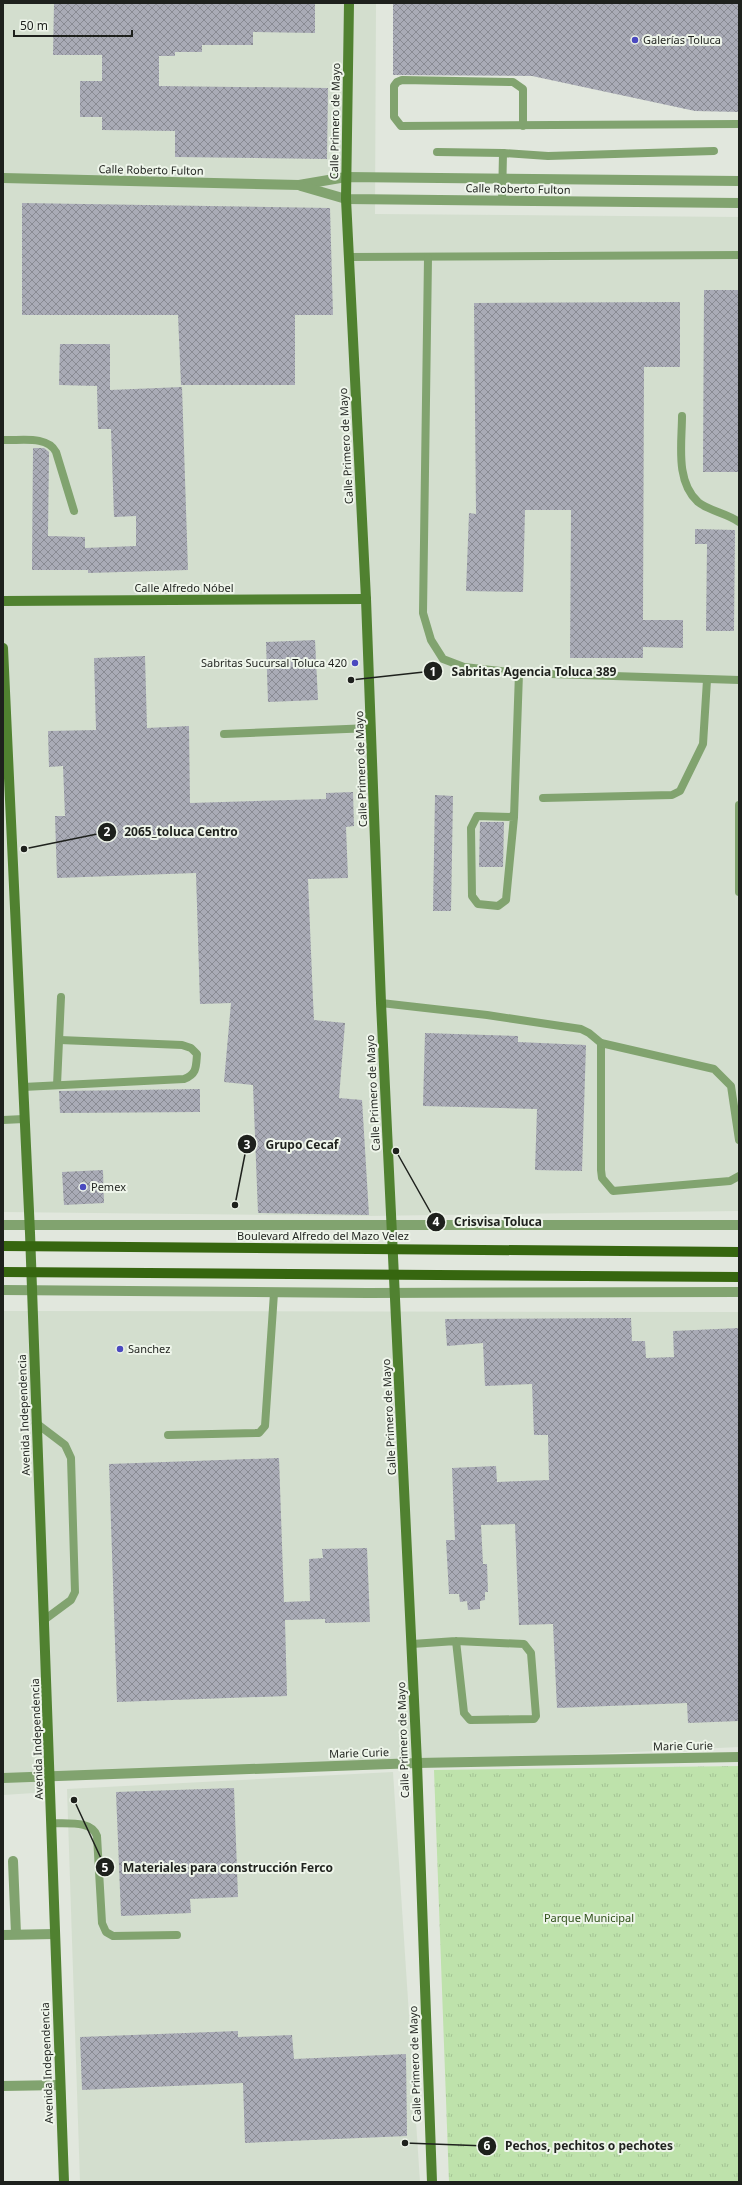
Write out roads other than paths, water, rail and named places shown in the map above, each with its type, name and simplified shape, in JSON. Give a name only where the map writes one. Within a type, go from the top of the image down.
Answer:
[{"type":"main road","name":"Calle Primero de Mayo","points":[[349,3],[346,199],[372,728],[381,1003],[393,1280],[395,1292],[412,1644],[432,2182]]},
{"type":"main road","name":"Calle Alfredo Nóbel","points":[[3,601],[366,599]]},
{"type":"main road","name":"Avenida Independencia","points":[[3,648],[30,1229],[64,2182]]},
{"type":"main road","name":"Boulevard Alfredo del Mazo Velez","points":[[3,1246],[739,1252]]},
{"type":"main road","points":[[3,1272],[739,1277]]},
{"type":"street","name":"Calle Roberto Fulton","points":[[3,178],[299,185],[346,177],[739,181]]},
{"type":"street","name":"Calle Roberto Fulton","points":[[299,185],[346,199],[739,203]]},
{"type":"street","name":"Boulevard Alfredo del Mazo Velez","points":[[3,1225],[30,1229],[739,1225]]},
{"type":"street","points":[[3,1290],[31,1287],[368,1294],[395,1292],[739,1292]]},
{"type":"street","name":"Marie Curie","points":[[3,1778],[50,1775],[417,1763],[739,1756]]},
{"type":"street","points":[[14,1861],[16,1934]]},
{"type":"street","points":[[3,1935],[55,1934]]},
{"type":"street","points":[[3,2086],[60,2085]]},
{"type":"lane","points":[[523,126],[523,89],[513,82],[402,80],[397,82],[394,86],[394,117],[401,126],[523,126],[739,124]]},
{"type":"lane","points":[[437,152],[502,153],[548,156],[714,151]]},
{"type":"lane","points":[[502,153],[502,201]]},
{"type":"lane","points":[[349,257],[428,258],[694,254],[739,255]]},
{"type":"lane","points":[[428,258],[423,613],[431,640],[443,658],[464,667],[520,673],[739,680]]},
{"type":"lane","points":[[682,416],[682,474],[688,488],[698,502],[739,522]]},
{"type":"lane","points":[[3,440],[44,441],[52,445],[56,452],[74,511]]},
{"type":"lane","points":[[514,817],[477,816],[473,821],[471,828],[472,896],[478,904],[498,906],[506,900],[514,817],[520,673]]},
{"type":"lane","points":[[543,798],[672,796],[680,791],[703,744],[707,680]]},
{"type":"lane","points":[[224,734],[372,728]]},
{"type":"lane","points":[[739,805],[739,892]]},
{"type":"lane","points":[[57,1085],[61,996]]},
{"type":"lane","points":[[381,1003],[487,1015],[581,1029],[589,1032],[601,1043],[714,1069],[731,1086],[739,1140]]},
{"type":"lane","points":[[23,1087],[184,1079],[192,1076],[196,1072],[197,1054],[191,1048],[182,1045],[60,1040]]},
{"type":"lane","points":[[601,1043],[601,1170],[602,1178],[613,1191],[730,1182],[739,1176]]},
{"type":"lane","points":[[3,1120],[24,1119]]},
{"type":"lane","points":[[168,1435],[259,1433],[264,1426],[274,1293]]},
{"type":"lane","points":[[36,1422],[65,1445],[71,1458],[75,1592],[71,1600],[44,1620]]},
{"type":"lane","points":[[412,1644],[456,1641],[524,1644],[529,1648],[531,1653],[536,1716],[534,1719],[470,1720],[466,1718],[464,1713],[456,1641]]},
{"type":"lane","points":[[52,1823],[90,1826],[95,1829],[97,1836],[102,1923],[106,1932],[114,1936],[177,1935]]},
{"type":"place","name":"Galerías Toluca","points":[[635,40]]},
{"type":"place","name":"Sabritas Sucursal Toluca 420","points":[[355,663]]},
{"type":"place","name":"Sabritas Agencia Toluca 389","points":[[351,680]]},
{"type":"place","name":"2065_toluca Centro","points":[[24,849]]},
{"type":"place","name":"Crisvisa Toluca","points":[[396,1151]]},
{"type":"place","name":"Pemex","points":[[83,1187]]},
{"type":"place","name":"Grupo Cecaf","points":[[235,1205]]},
{"type":"place","name":"Sanchez","points":[[120,1349]]},
{"type":"place","name":"Materiales para construcción Ferco","points":[[74,1800]]},
{"type":"place","name":"Pechos, pechitos o pechotes","points":[[405,2143]]},
{"type":"park label","name":"Parque Municipal","points":[[589,1918]]}]
